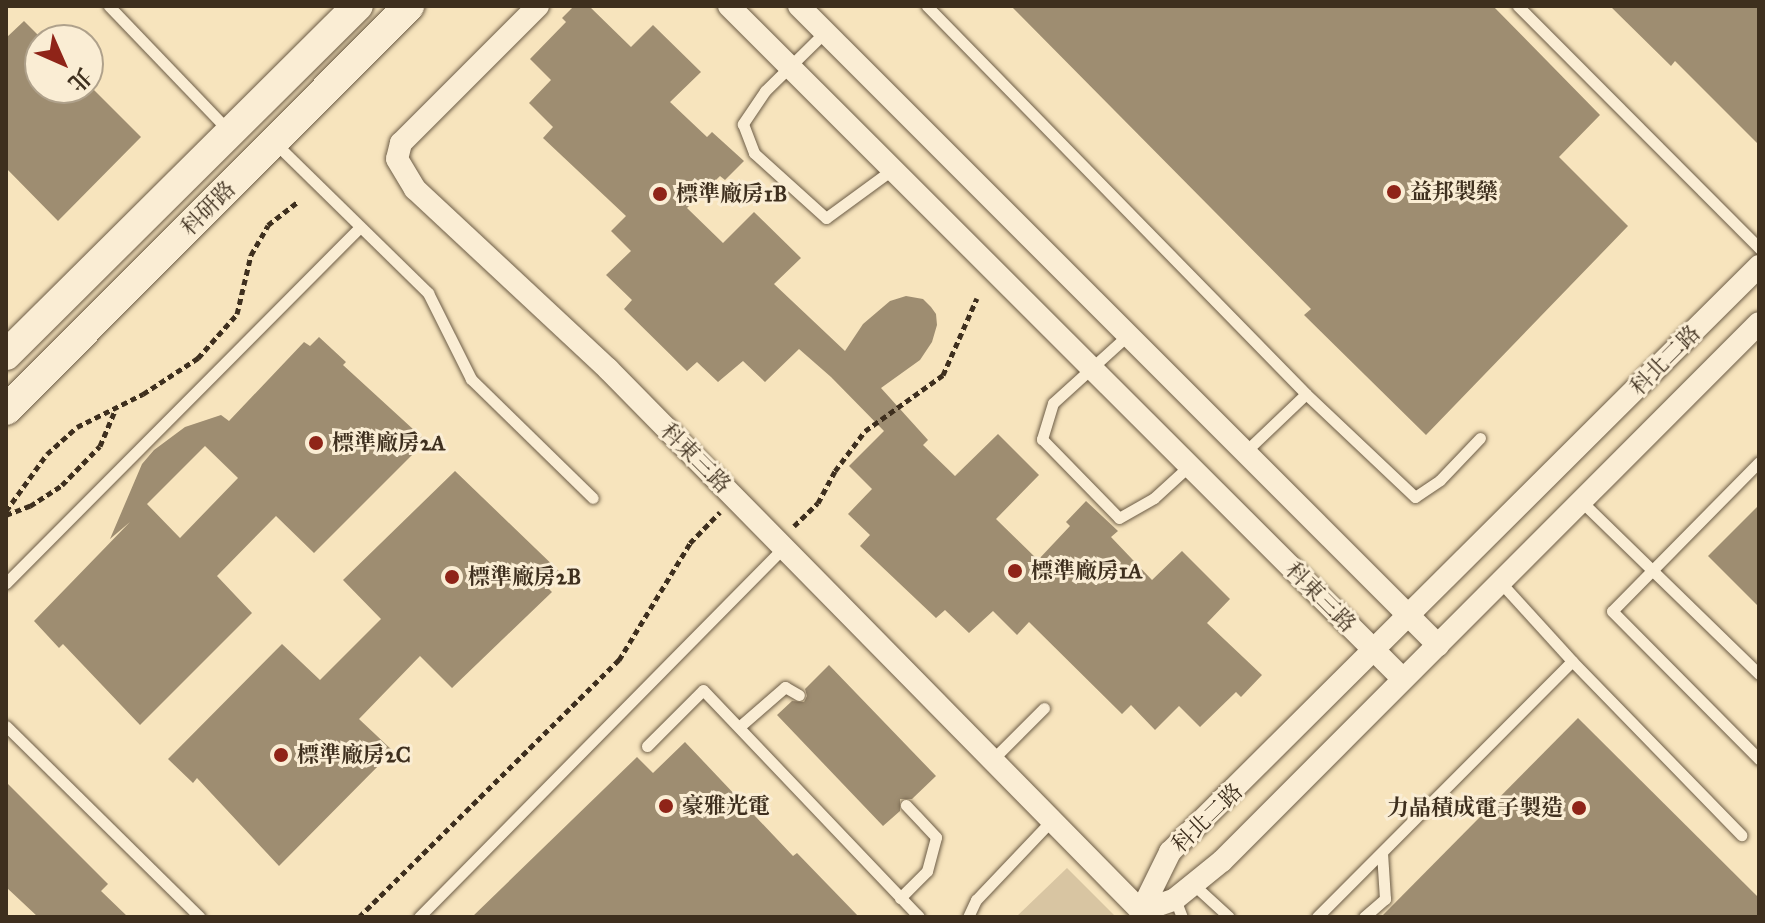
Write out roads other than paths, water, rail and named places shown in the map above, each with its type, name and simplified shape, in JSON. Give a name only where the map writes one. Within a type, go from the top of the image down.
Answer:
[{"type":"street","name":"科研路","points":[[6,355],[358,6]]},
{"type":"street","name":"科研路","points":[[6,410],[409,6]]},
{"type":"street","name":"科東三路","points":[[538,6],[401,143],[397,159],[415,189],[608,369],[734,497],[787,538],[993,759],[1141,911]]},
{"type":"street","name":"科東三路","points":[[729,6],[1403,679]]},
{"type":"street","points":[[799,6],[1438,645]]},
{"type":"street","name":"科北二路","points":[[1141,911],[1170,852],[1759,266]]},
{"type":"street","name":"科北二路","points":[[1141,911],[1178,908],[1194,885],[1759,323]]},
{"type":"lane","points":[[109,6],[231,132]]},
{"type":"lane","points":[[927,6],[1306,394],[1415,497],[1440,480],[1480,438]]},
{"type":"lane","points":[[1518,6],[1759,248]]},
{"type":"lane","points":[[825,32],[765,91],[743,124],[754,153],[826,218],[893,169]]},
{"type":"lane","points":[[273,142],[428,293],[471,379],[593,498]]},
{"type":"lane","points":[[6,583],[360,227]]},
{"type":"lane","points":[[1128,335],[1053,403],[1042,439],[1119,518],[1154,498],[1189,466]]},
{"type":"lane","points":[[1245,452],[1306,394]]},
{"type":"lane","points":[[1759,462],[1612,611],[1759,759]]},
{"type":"lane","points":[[1581,501],[1759,674]]},
{"type":"lane","points":[[419,917],[787,538]]},
{"type":"lane","points":[[1500,582],[1741,835]]},
{"type":"lane","points":[[1317,917],[1572,661]]},
{"type":"lane","points":[[739,727],[785,687],[799,695]]},
{"type":"lane","points":[[647,746],[703,690],[919,917]]},
{"type":"lane","points":[[993,759],[1044,708]]},
{"type":"lane","points":[[6,726],[200,917]]},
{"type":"lane","points":[[900,898],[927,871],[936,837],[906,805]]},
{"type":"lane","points":[[968,917],[976,900],[1052,820]]},
{"type":"lane","points":[[1364,917],[1385,899],[1382,853]]},
{"type":"lane","points":[[1194,885],[1229,917]]},
{"type":"place","name":"益邦製藥","points":[[1394,192]]},
{"type":"place","name":"標準廠房1B","points":[[660,194]]},
{"type":"place","name":"標準廠房2A","points":[[316,443]]},
{"type":"place","name":"標準廠房1A","points":[[1015,571]]},
{"type":"place","name":"標準廠房2B","points":[[452,577]]},
{"type":"place","name":"標準廠房2C","points":[[281,755]]},
{"type":"place","name":"豪雅光電","points":[[666,806]]},
{"type":"place","name":"力晶積成電子製造","points":[[1579,808]]}]
